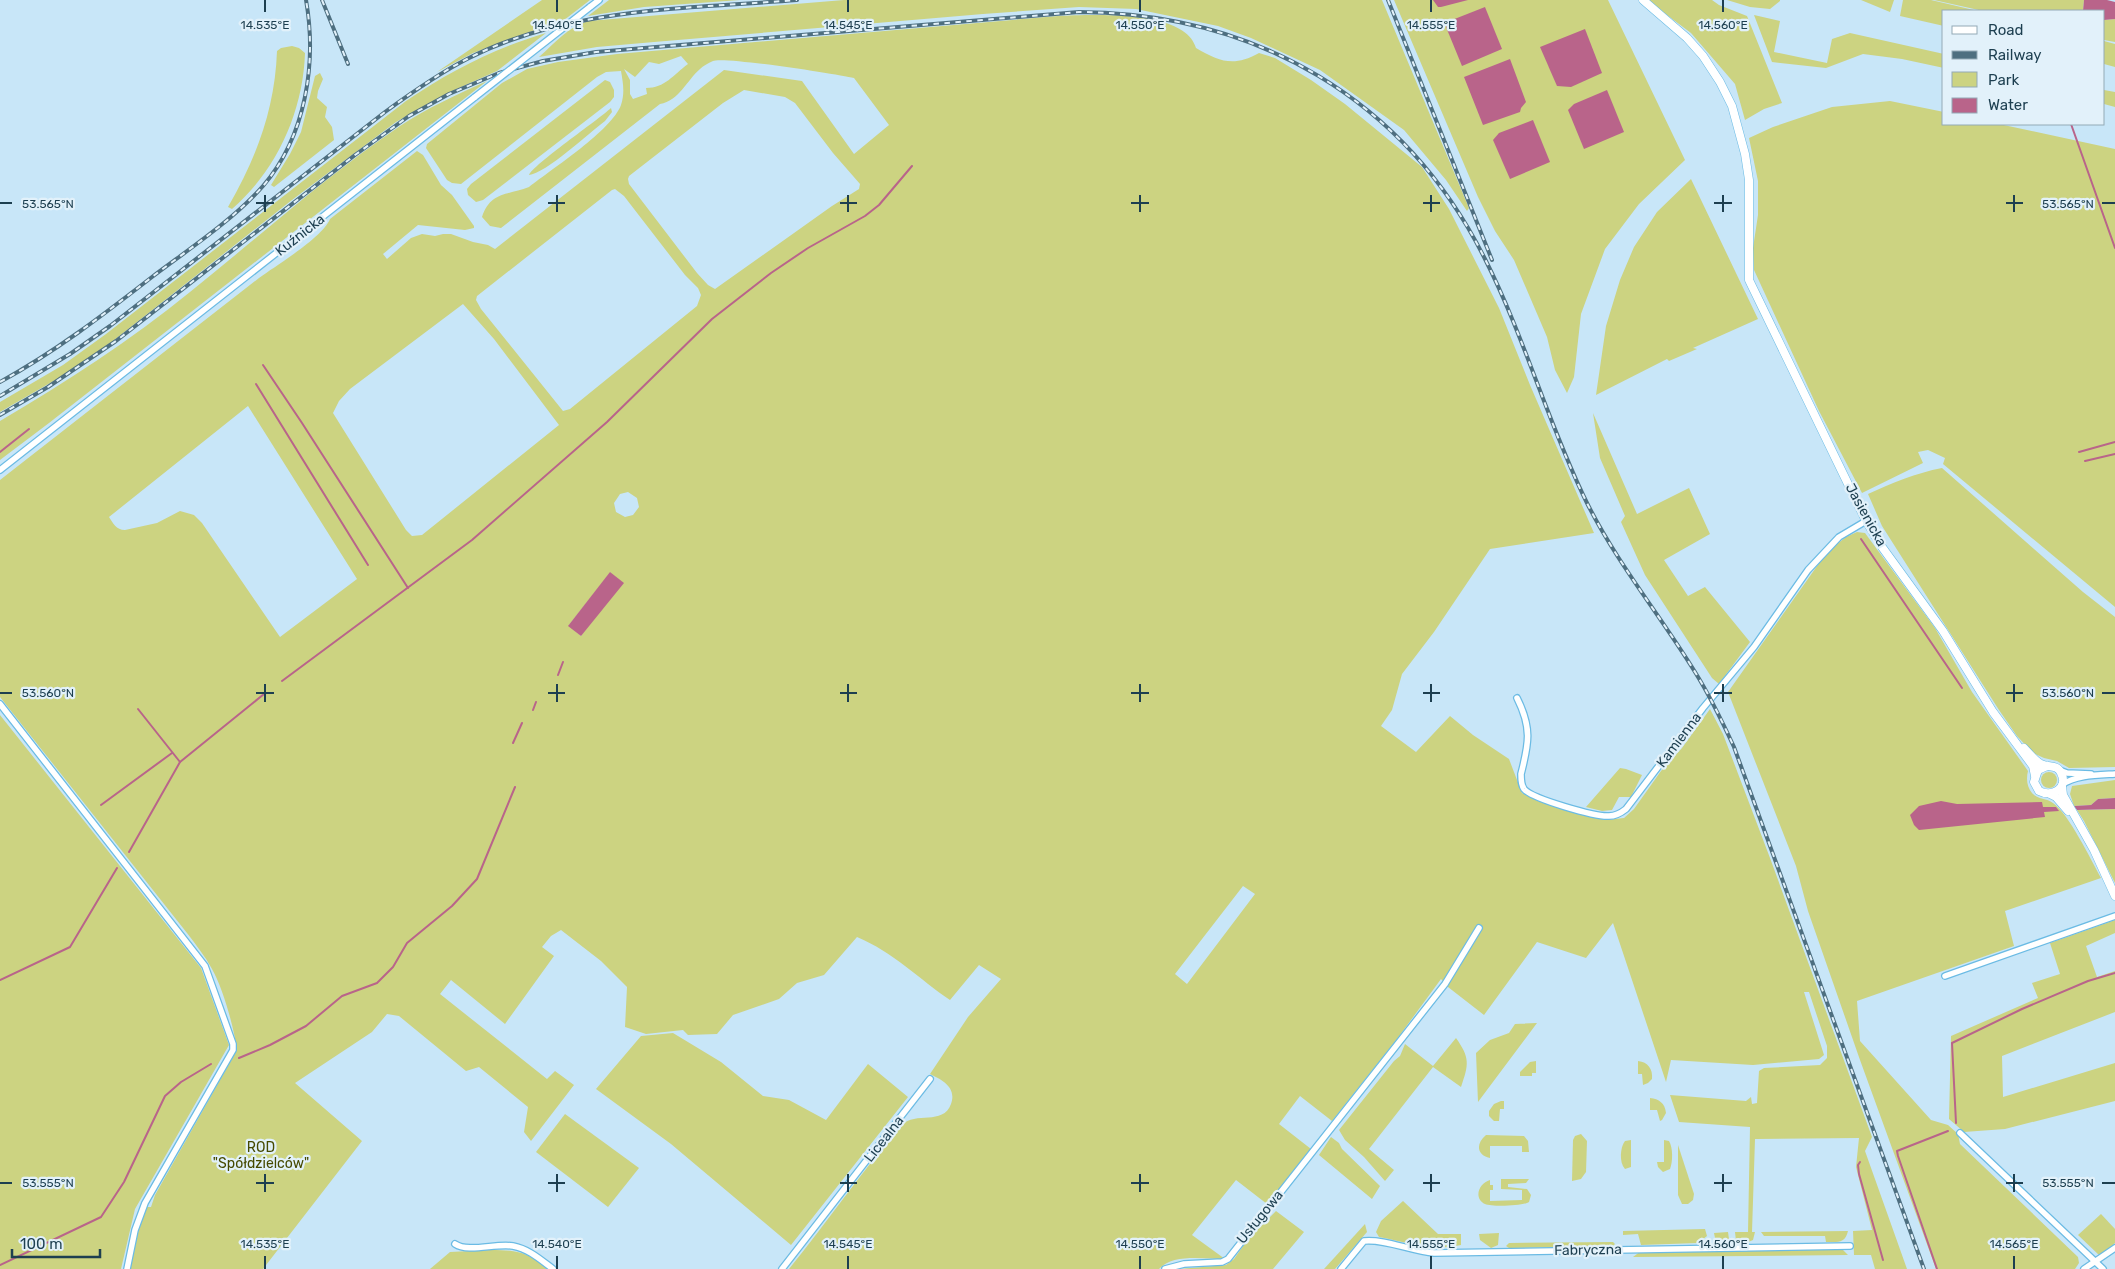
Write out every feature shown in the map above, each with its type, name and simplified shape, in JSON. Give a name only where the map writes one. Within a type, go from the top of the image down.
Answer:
[{"type":"main road","name":"Jasienicka","points":[[1643,0],[1687,38],[1703,56],[1720,82],[1732,106],[1743,146],[1749,180],[1749,280],[1866,520],[1882,547],[1943,631],[1988,705],[2032,766],[2035,776]]},
{"type":"main road","name":"Jasienicka","points":[[2010,734],[2039,763],[2047,766]]},
{"type":"main road","points":[[2078,822],[2056,797],[2042,793],[2037,788],[2034,783],[2035,776],[2040,769],[2053,766],[2059,770],[2063,778],[2063,795],[2086,836],[2115,896]]},
{"type":"main road","points":[[2050,794],[2056,792],[2062,785]]},
{"type":"street","name":"Kuźnicka","points":[[0,470],[599,0]]},
{"type":"street","name":"Kamienna","points":[[1517,698],[1524,711],[1529,740],[1520,780],[1525,790],[1541,800],[1602,816],[1616,815],[1626,809],[1703,708],[1742,662],[1820,556],[1838,537],[1866,520]]},
{"type":"street","points":[[0,704],[205,966],[234,1044],[233,1050],[146,1203],[136,1230],[127,1269]]},
{"type":"street","points":[[2059,770],[2070,774],[2115,774]]},
{"type":"street","points":[[2062,785],[2070,781],[2108,774]]},
{"type":"street","points":[[1945,976],[2115,916]]},
{"type":"street","name":"Usługowa","points":[[1166,1269],[1177,1265],[1218,1263],[1228,1259],[1445,984],[1479,928]]},
{"type":"street","name":"Licealna","points":[[782,1269],[930,1079]]},
{"type":"street","points":[[1960,1133],[2103,1269]]},
{"type":"street","name":"Fabryczna","points":[[1341,1269],[1364,1241],[1372,1240],[1412,1250],[1443,1253],[1850,1246]]},
{"type":"street","points":[[455,1244],[464,1248],[514,1246],[532,1253],[553,1269]]},
{"type":"street","points":[[2084,1269],[2115,1248]]},
{"type":"green space","points":[[542,0],[590,0],[559,24],[530,32],[473,53],[437,72]]},
{"type":"green space","points":[[609,0],[740,0],[644,7],[588,16]]},
{"type":"green space","points":[[844,0],[1382,0],[1469,208],[1467,211],[1446,180],[1404,130],[1320,70],[1251,38],[1218,26],[1136,9],[1079,7],[983,14],[597,47],[539,57],[568,31],[588,21]]},
{"type":"green space","points":[[1394,0],[1608,0],[1685,160],[1639,204],[1605,249],[1581,314],[1574,377],[1567,393],[1555,370],[1547,337],[1514,260],[1495,231],[1478,197]]},
{"type":"green space","points":[[1647,0],[1712,0],[1719,5],[1747,16],[1782,103],[1764,109],[1745,120],[1735,84],[1691,33]]},
{"type":"green space","points":[[1727,0],[1780,1],[1770,9],[1750,7]]},
{"type":"green space","points":[[1861,0],[1894,0],[1890,12]]},
{"type":"green space","points":[[1903,0],[1931,0],[1974,10],[1942,10],[1942,26],[1900,16]]},
{"type":"green space","points":[[1934,0],[2084,0],[2083,10],[1979,10]]},
{"type":"green space","name":"ROD \"Spółdzielców\"","points":[[1113,15],[1135,17],[1156,20],[1174,26],[1188,35],[1196,48],[1212,57],[1234,61],[1259,53],[1275,58],[1345,104],[1422,167],[1449,209],[1499,308],[1594,533],[1490,549],[1434,632],[1402,674],[1392,710],[1381,726],[1416,752],[1450,716],[1473,735],[1509,759],[1522,793],[1538,801],[1606,820],[1624,818],[1634,809],[1710,709],[1723,734],[1770,858],[1872,1137],[1865,1151],[1907,1269],[1875,1269],[1871,1255],[1854,1255],[1853,1231],[1872,1230],[1856,1167],[1859,1138],[1755,1139],[1752,1232],[1755,1232],[1753,1240],[1746,1243],[1736,1241],[1735,1232],[1748,1232],[1750,1127],[1679,1122],[1670,1095],[1746,1101],[1751,1097],[1752,1104],[1757,1103],[1759,1071],[1764,1068],[1820,1065],[1827,1058],[1827,1046],[1809,992],[1804,992],[1824,1055],[1819,1059],[1753,1065],[1671,1060],[1666,1082],[1613,923],[1586,958],[1537,942],[1484,1015],[1448,987],[1441,979],[1397,1039],[1332,1121],[1300,1096],[1279,1124],[1311,1149],[1267,1204],[1236,1180],[1192,1235],[1225,1259],[1181,1259],[1165,1264],[1159,1269],[789,1269],[902,1125],[914,1119],[942,1115],[947,1111],[951,1104],[952,1093],[944,1082],[930,1074],[968,1017],[1001,979],[979,965],[950,1000],[894,958],[857,937],[824,975],[797,983],[779,999],[733,1015],[717,1034],[688,1035],[683,1030],[646,1034],[625,1027],[627,987],[601,961],[561,930],[551,936],[542,947],[554,956],[505,1024],[451,980],[440,994],[547,1079],[555,1071],[574,1085],[531,1141],[524,1132],[528,1107],[479,1067],[466,1071],[399,1016],[387,1014],[372,1032],[295,1083],[362,1141],[263,1269],[130,1269],[138,1232],[147,1207],[151,1207],[155,1195],[237,1050],[236,1041],[228,1008],[220,987],[203,955],[0,697],[0,480],[259,278],[309,242],[326,226],[330,219],[417,151],[423,155],[441,185],[452,195],[474,228],[465,230],[418,225],[383,254],[387,259],[411,238],[422,234],[435,236],[451,234],[488,245],[495,249],[724,70],[802,81],[854,154],[889,125],[854,78],[757,63],[713,61],[700,69],[678,95],[660,104],[501,228],[490,226],[482,217],[490,203],[501,196],[529,187],[566,160],[606,126],[621,105],[623,84],[621,71],[606,72],[597,77],[461,184],[452,183],[447,180],[426,148],[427,144],[502,83],[527,69],[558,62],[617,54],[1058,16]],"holes":[[[681,56],[688,64],[664,83],[646,88],[647,94],[633,99],[630,94],[630,80],[624,69],[635,77],[649,62],[659,64]],[[744,90],[785,97],[795,103],[833,153],[860,184],[859,189],[715,289],[708,285],[697,273],[629,184],[629,176],[723,103]],[[615,189],[624,196],[685,275],[698,288],[701,295],[697,306],[570,409],[563,411],[481,309],[476,300],[477,296]],[[463,304],[494,339],[559,425],[422,535],[412,536],[406,530],[333,413],[339,401],[350,389]],[[248,406],[357,579],[280,637],[202,523],[194,515],[180,511],[157,523],[125,530],[113,524],[109,517]],[[628,492],[637,498],[639,507],[633,515],[625,517],[616,512],[614,503],[620,494]],[[611,572],[581,636],[569,625]],[[1243,886],[1255,894],[1187,984],[1175,974]]]},
{"type":"green space","points":[[1754,15],[1780,21],[1774,52],[1827,63],[1832,39],[1850,33],[1942,54],[1942,68],[1902,59],[1863,54],[1826,68],[1772,62]]},
{"type":"green space","points":[[2115,19],[2115,42],[2105,40],[2105,20]]},
{"type":"green space","points":[[546,33],[497,71],[450,92],[396,122],[292,200],[113,341],[64,375],[0,412],[0,402],[63,365],[106,334],[406,101],[473,61]]},
{"type":"green space","points":[[2105,41],[2115,44],[2115,67],[2105,64]]},
{"type":"green space","points":[[292,46],[299,48],[305,53],[299,97],[293,118],[285,138],[262,176],[248,194],[232,209],[228,207],[248,170],[263,132],[273,92],[277,51],[281,48]]},
{"type":"green space","points":[[320,73],[323,79],[317,98],[327,107],[325,117],[332,127],[334,140],[274,187],[271,185],[301,132],[315,76]]},
{"type":"green space","points":[[605,80],[610,82],[614,90],[614,97],[610,102],[483,200],[476,202],[468,195],[467,189],[471,184]]},
{"type":"green space","points":[[487,81],[0,460],[0,421],[74,376],[145,327],[319,186],[410,119]]},
{"type":"green space","points":[[2105,90],[2115,92],[2115,107],[2105,104]]},
{"type":"green space","points":[[1890,101],[1942,112],[1942,125],[2004,125],[2115,149],[2115,607],[1943,464],[1945,458],[1928,450],[1918,452],[1923,463],[1862,493],[1819,411],[1754,270],[1753,248],[1758,215],[1758,181],[1749,138],[1773,127],[1832,107]]},
{"type":"green space","points":[[611,108],[612,112],[605,121],[579,143],[546,168],[529,175],[542,162]]},
{"type":"green space","points":[[1691,179],[1758,319],[1693,348],[1697,349],[1669,361],[1667,359],[1596,395],[1606,326],[1620,280],[1634,247],[1657,212]]},
{"type":"green space","points":[[1593,413],[1637,514],[1689,488],[1710,534],[1664,560],[1688,596],[1705,587],[1750,642],[1719,684],[1712,678],[1645,575],[1621,522],[1625,516],[1600,458]]},
{"type":"green space","points":[[1942,468],[2083,592],[2115,617],[2115,767],[2069,768],[2057,761],[2033,753],[2017,736],[1999,710],[1882,526],[1868,494],[1904,479]]},
{"type":"green space","points":[[1857,532],[1865,533],[1935,628],[1972,692],[2028,771],[2027,783],[2030,791],[2040,798],[2051,801],[2066,817],[2101,878],[2005,911],[2014,946],[1857,1001],[1860,1041],[1931,1120],[1948,1125],[1958,1134],[1960,1144],[2078,1257],[2079,1263],[2075,1269],[1936,1269],[1808,911],[1796,866],[1728,692],[1827,552],[1846,537]]},
{"type":"green space","points":[[0,715],[201,968],[229,1045],[135,1209],[121,1269],[0,1269]]},
{"type":"green space","points":[[1620,768],[1642,775],[1631,797],[1619,797],[1612,810],[1602,811],[1586,807]]},
{"type":"green space","points":[[2049,772],[2055,774],[2057,780],[2055,786],[2049,788],[2043,786],[2041,780],[2043,774]]},
{"type":"green space","points":[[2115,780],[2115,798],[2098,799],[2091,805],[2074,806],[2070,794],[2072,786]]},
{"type":"green space","points":[[2115,809],[2115,883],[2077,810]]},
{"type":"green space","points":[[2115,920],[2115,933],[2086,946],[2097,977],[2115,971],[2115,1012],[2002,1056],[2003,1097],[2115,1063],[2115,1101],[2005,1129],[1964,1132],[1949,1119],[1951,1036],[2038,998],[2032,983],[2060,974],[2050,943]]},
{"type":"green space","points":[[1537,1023],[1478,1102],[1476,1053],[1490,1040],[1509,1033],[1515,1024]]},
{"type":"green space","points":[[673,1033],[721,1062],[763,1096],[789,1100],[826,1120],[868,1064],[908,1097],[791,1245],[671,1144],[596,1089],[641,1036]]},
{"type":"green space","points":[[1456,1038],[1464,1051],[1467,1061],[1461,1087],[1433,1067],[1369,1149],[1394,1170],[1385,1181],[1364,1157],[1345,1140],[1339,1130],[1400,1056],[1405,1044],[1433,1066]]},
{"type":"green space","points":[[1536,1061],[1536,1073],[1532,1073],[1532,1076],[1520,1076],[1520,1072],[1530,1062]]},
{"type":"green space","points":[[1638,1061],[1647,1064],[1652,1072],[1652,1079],[1643,1085],[1642,1074],[1638,1074]]},
{"type":"green space","points":[[1650,1098],[1656,1099],[1663,1104],[1666,1113],[1660,1121],[1657,1110],[1650,1110]]},
{"type":"green space","points":[[1504,1101],[1504,1109],[1500,1109],[1499,1121],[1494,1121],[1489,1116],[1489,1111],[1494,1104]]},
{"type":"green space","points":[[565,1114],[639,1168],[608,1207],[536,1152]]},
{"type":"green space","points":[[1581,1134],[1587,1141],[1586,1172],[1581,1179],[1572,1181],[1573,1140],[1575,1136]]},
{"type":"green space","points":[[1486,1135],[1524,1136],[1528,1141],[1529,1152],[1522,1152],[1522,1146],[1490,1146],[1490,1158],[1482,1154],[1479,1148],[1480,1142]]},
{"type":"green space","points":[[1331,1137],[1380,1186],[1372,1199],[1319,1155]]},
{"type":"green space","points":[[1631,1140],[1631,1167],[1625,1169],[1621,1159],[1621,1151],[1625,1141]]},
{"type":"green space","points":[[1664,1140],[1669,1141],[1672,1159],[1670,1169],[1663,1172],[1658,1167],[1657,1162],[1664,1162]]},
{"type":"green space","points":[[1678,1145],[1694,1194],[1693,1200],[1688,1204],[1682,1204],[1678,1195]]},
{"type":"green space","points":[[1501,1179],[1529,1179],[1526,1183],[1508,1184],[1508,1187],[1527,1189],[1531,1195],[1529,1202],[1500,1206],[1485,1204],[1481,1201],[1478,1195],[1480,1187],[1490,1180],[1493,1190],[1490,1190],[1490,1201],[1522,1200],[1522,1190],[1501,1189]]},
{"type":"green space","points":[[1403,1201],[1438,1234],[1461,1234],[1461,1245],[1429,1247],[1379,1237],[1376,1232],[1381,1221]]},
{"type":"green space","points":[[1276,1211],[1304,1232],[1273,1269],[1179,1269],[1226,1265],[1234,1259],[1248,1239]]},
{"type":"green space","points":[[2101,1214],[2115,1229],[2115,1243],[2100,1256],[2078,1235]]},
{"type":"green space","points":[[1365,1224],[1367,1232],[1335,1269],[1324,1269]]},
{"type":"green space","points":[[1705,1229],[1707,1236],[1698,1243],[1641,1245],[1638,1234],[1623,1235],[1623,1231]]},
{"type":"green space","points":[[1848,1231],[1843,1240],[1834,1242],[1826,1242],[1825,1236],[1764,1236],[1761,1232]]},
{"type":"green space","points":[[1728,1232],[1729,1239],[1726,1242],[1720,1242],[1715,1238],[1714,1233]]},
{"type":"green space","points":[[1499,1233],[1498,1245],[1491,1248],[1480,1240],[1479,1234]]},
{"type":"green space","points":[[1613,1242],[1615,1244],[1613,1246],[1509,1248],[1506,1246],[1509,1243]]},
{"type":"green space","points":[[1836,1248],[1843,1250],[1848,1255],[1633,1257],[1641,1251]]},
{"type":"green space","points":[[490,1250],[521,1253],[549,1269],[430,1269],[450,1252]]},
{"type":"water","points":[[1433,0],[1468,0],[1438,7]]},
{"type":"water","points":[[2084,0],[2115,2],[2115,19],[2105,20],[2105,10],[2083,10]]},
{"type":"water","points":[[1485,7],[1502,49],[1462,66],[1446,27],[1452,20]]},
{"type":"water","points":[[1585,29],[1602,73],[1571,87],[1557,86],[1540,47]]},
{"type":"water","points":[[1510,59],[1526,102],[1520,112],[1483,125],[1464,77]]},
{"type":"water","points":[[1607,90],[1624,132],[1584,149],[1568,110],[1574,104]]},
{"type":"water","points":[[1533,120],[1550,162],[1510,179],[1493,140],[1499,133]]},
{"type":"water","points":[[610,572],[624,583],[581,636],[568,626]]},
{"type":"water","points":[[2115,798],[2115,809],[2077,810],[2074,806],[2091,805],[2098,799]]},
{"type":"water","points":[[1941,801],[1957,804],[2042,802],[2043,807],[2056,807],[2059,811],[2044,812],[2045,817],[1919,830],[1914,825],[1910,815],[1919,806]]},
{"type":"waterway","points":[[2071,125],[2115,248]]},
{"type":"waterway","points":[[282,681],[472,540],[607,422],[712,319],[771,273],[808,248],[865,216],[879,205],[912,166]]},
{"type":"waterway","points":[[263,365],[408,588]]},
{"type":"waterway","points":[[256,384],[368,565]]},
{"type":"waterway","points":[[0,452],[29,429]]},
{"type":"waterway","points":[[2079,452],[2115,442]]},
{"type":"waterway","points":[[2085,461],[2115,454]]},
{"type":"waterway","points":[[1861,539],[1962,688]]},
{"type":"waterway","points":[[558,675],[563,662]]},
{"type":"waterway","points":[[129,852],[180,762],[264,694]]},
{"type":"waterway","points":[[533,710],[536,702]]},
{"type":"waterway","points":[[138,709],[180,762]]},
{"type":"waterway","points":[[513,743],[522,723]]},
{"type":"waterway","points":[[101,805],[172,753]]},
{"type":"waterway","points":[[239,1058],[270,1045],[306,1026],[342,996],[377,983],[393,967],[407,943],[452,906],[477,879],[515,787]]},
{"type":"waterway","points":[[0,980],[70,947],[117,868]]},
{"type":"waterway","points":[[1956,1123],[1952,1043],[2022,1009],[2088,981],[2115,973]]},
{"type":"waterway","points":[[0,1265],[101,1217],[124,1182],[165,1096],[181,1082],[211,1064]]},
{"type":"waterway","points":[[1937,1269],[1897,1151],[1948,1131]]},
{"type":"waterway","points":[[1860,1162],[1858,1165],[1859,1174],[1883,1260]]},
{"type":"railway","points":[[0,382],[59,346],[97,319],[238,211],[263,186],[278,166],[289,145],[305,98],[310,49],[306,0]]},
{"type":"railway","points":[[322,0],[348,64]]},
{"type":"railway","points":[[0,396],[70,354],[110,326],[385,112],[425,84],[467,59],[506,42],[546,29],[587,20],[629,13],[797,0]]},
{"type":"railway","points":[[1388,0],[1492,260]]},
{"type":"railway","points":[[0,415],[48,387],[116,341],[355,155],[409,116],[449,94],[499,73],[543,61],[596,52],[1079,12],[1144,16],[1206,29],[1264,48],[1318,76],[1368,111],[1413,153],[1452,202],[1485,259],[1512,319],[1560,443],[1587,503],[1625,568],[1682,651],[1716,709],[1734,747],[1924,1269]]}]
